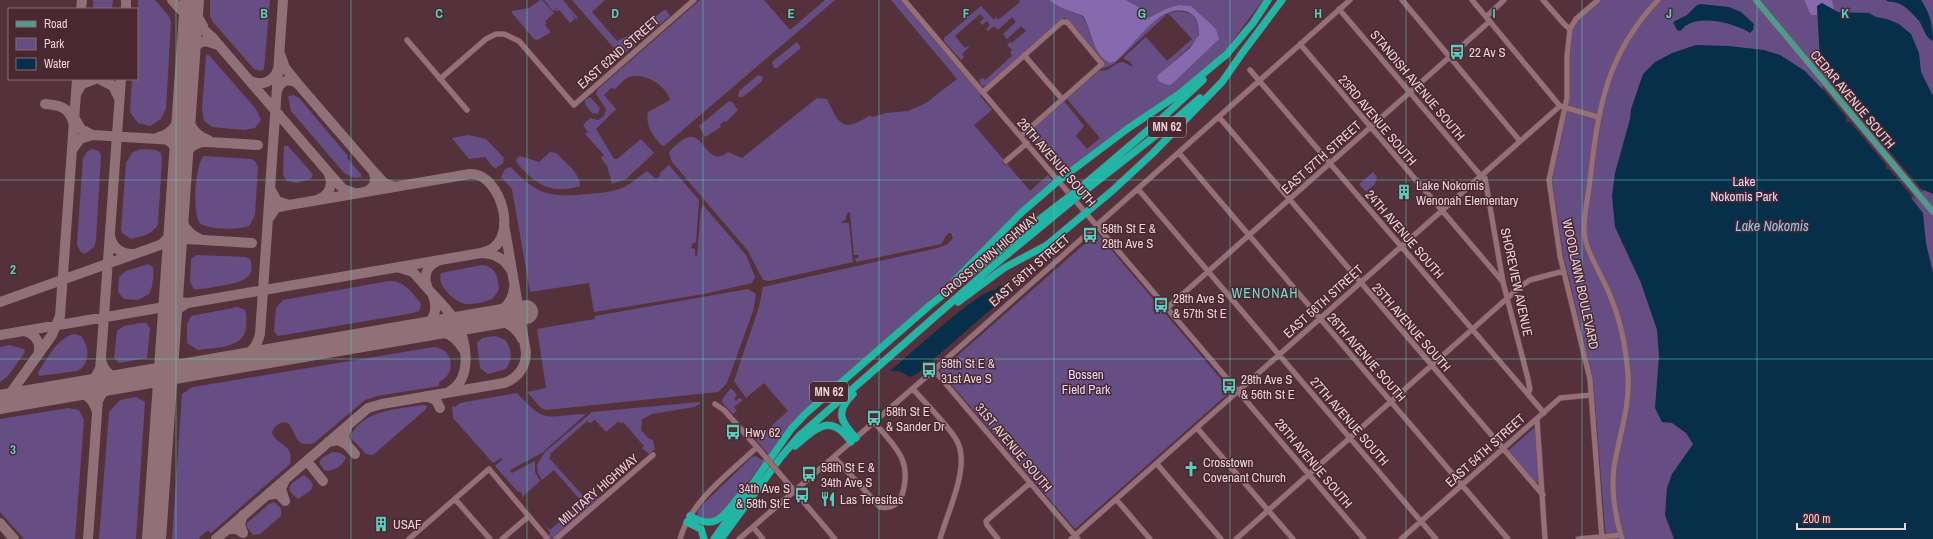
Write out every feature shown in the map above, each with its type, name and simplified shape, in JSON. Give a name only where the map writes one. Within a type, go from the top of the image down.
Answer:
[{"type":"highway","name":"CROSSTOWN HIGHWAY","points":[[1080,191],[1180,102],[1228,53],[1253,23],[1268,0]]},
{"type":"highway","name":"CROSSTOWN HIGHWAY","points":[[721,539],[781,457],[799,436],[1064,204],[1193,104],[1243,52],[1282,0]]},
{"type":"highway","points":[[934,317],[946,312],[1004,268],[1047,245],[1086,212],[1153,153],[1222,82],[1243,52]]},
{"type":"highway","points":[[930,305],[1022,212],[1058,181],[1127,129],[1179,94],[1228,53]]},
{"type":"highway","name":"CROSSTOWN HIGHWAY","points":[[714,539],[791,430],[805,414],[930,305],[1064,204]]},
{"type":"highway","points":[[854,440],[842,422],[841,412],[846,401],[889,357]]},
{"type":"highway","points":[[781,457],[823,426],[838,426],[854,440]]},
{"type":"highway","points":[[688,519],[705,523],[715,521],[723,515],[748,486],[758,478]]},
{"type":"highway","points":[[688,519],[701,530],[704,539]]},
{"type":"main road","name":"CEDAR AVENUE SOUTH","points":[[1756,0],[1933,212]]},
{"type":"street","name":"EAST 62ND STREET","points":[[440,79],[486,39],[500,34],[516,38],[574,105],[694,0]]},
{"type":"street","name":"28TH AVENUE SOUTH","points":[[904,0],[1364,539]]},
{"type":"street","name":"EAST 58TH STREET","points":[[739,539],[934,370],[1350,0]]},
{"type":"street","points":[[1402,0],[1520,141]]},
{"type":"street","points":[[1472,0],[1562,107],[1598,117]]},
{"type":"street","points":[[1486,17],[1504,0]]},
{"type":"street","points":[[1543,0],[1564,25],[1570,29],[1576,19],[1598,0]]},
{"type":"street","points":[[1578,539],[1622,537],[1616,518],[1613,490],[1614,469],[1626,411],[1628,376],[1619,319],[1611,298],[1589,252],[1584,228],[1598,117],[1608,79],[1623,46],[1638,22],[1658,0]]},
{"type":"street","name":"STANDISH AVENUE SOUTH","points":[[1339,9],[1481,176]]},
{"type":"street","points":[[982,92],[1064,21],[1102,64],[1021,136]]},
{"type":"street","name":"EAST 57TH STREET","points":[[1167,308],[1490,21]]},
{"type":"street","name":"WOODLAWN BOULEVARD","points":[[1570,29],[1567,56],[1568,88],[1562,107],[1549,180],[1564,271],[1587,363],[1591,395],[1602,538]]},
{"type":"street","points":[[407,40],[467,110]]},
{"type":"street","name":"23RD AVENUE SOUTH","points":[[1300,44],[1370,128],[1503,282]]},
{"type":"street","points":[[1024,55],[1062,99]]},
{"type":"street","name":"24TH AVENUE SOUTH","points":[[1250,70],[1544,413]]},
{"type":"street","name":"EAST 56TH STREET","points":[[1075,538],[1401,246],[1520,141],[1562,107]]},
{"type":"street","name":"25TH AVENUE SOUTH","points":[[1219,117],[1543,495]]},
{"type":"street","points":[[1006,161],[1027,143]]},
{"type":"street","name":"26TH AVENUE SOUTH","points":[[1179,153],[1508,539]]},
{"type":"street","name":"SHOREVIEW AVENUE","points":[[1481,176],[1486,180],[1503,282],[1528,379],[1530,389],[1528,394]]},
{"type":"street","name":"27TH AVENUE SOUTH","points":[[1138,189],[1436,539]]},
{"type":"street","points":[[1236,539],[1530,280],[1564,271]]},
{"type":"street","name":"31ST AVENUE SOUTH","points":[[934,370],[1075,538]]},
{"type":"street","points":[[913,388],[955,437],[961,452],[961,470],[940,539]]},
{"type":"street","name":"EAST 54TH STREET","points":[[1401,539],[1560,398],[1591,395]]},
{"type":"street","points":[[716,404],[724,410],[757,447],[835,539]]},
{"type":"street","points":[[1537,419],[1545,539]]},
{"type":"street","points":[[834,457],[872,501],[880,507],[890,508],[894,505],[901,498],[906,479],[905,464],[874,422]]},
{"type":"street","points":[[1197,428],[1293,539]]},
{"type":"street","points":[[680,539],[688,519],[702,500],[757,447]]},
{"type":"street","name":"MILITARY HIGHWAY","points":[[556,539],[653,455]]},
{"type":"street","points":[[1157,464],[1221,539]]},
{"type":"street","points":[[409,539],[489,469],[548,539]]},
{"type":"street","points":[[998,539],[986,523],[1030,483]]},
{"type":"street","points":[[455,499],[490,539]]},
{"type":"street","points":[[1116,500],[1150,539]]},
{"type":"street","points":[[502,539],[529,516]]},
{"type":"street","points":[[753,527],[763,539]]},
{"type":"green space","points":[[93,0],[113,0],[112,8],[93,8]]},
{"type":"green space","points":[[138,0],[155,0],[168,15],[171,22],[166,108],[161,119],[150,126],[138,123],[130,112],[132,80],[138,80]]},
{"type":"green space","points":[[210,0],[270,0],[264,69],[261,71],[254,69],[213,22],[210,16]]},
{"type":"green space","points":[[542,0],[554,13],[545,21],[547,23],[545,25],[551,32],[538,40],[534,39],[512,13],[512,11],[529,8]]},
{"type":"green space","points":[[544,0],[563,0],[578,18],[576,19],[568,10],[575,19],[570,23],[559,10],[554,12],[559,7],[553,11]]},
{"type":"green space","points":[[572,0],[605,0],[592,12],[617,41],[634,33],[664,10],[666,10],[670,16],[640,41],[637,39],[635,41],[637,44],[624,54],[620,55]]},
{"type":"green space","points":[[700,0],[764,0],[790,30],[825,0],[835,0],[664,146],[661,145],[653,134],[647,117],[648,112],[670,100],[665,90],[654,81],[641,76],[629,77],[615,89],[611,88],[604,95],[616,109],[596,129],[614,159],[617,159],[641,139],[654,153],[626,179],[612,184],[607,166],[601,158],[604,155],[585,134],[588,132],[583,125],[590,118],[598,120],[604,116],[606,109],[596,94],[598,89]]},
{"type":"green space","points":[[891,0],[900,0],[981,94],[980,96],[992,110],[974,125],[1004,160],[1002,162],[1005,165],[1007,164],[1030,191],[1048,175],[1053,182],[957,276],[811,406],[723,512],[709,521],[697,516],[698,509],[752,457],[756,456],[762,460],[768,454],[756,440],[788,411],[764,383],[746,398],[734,381],[759,307],[763,287],[938,248],[948,244],[953,238],[951,233],[948,233],[941,244],[856,262],[855,258],[858,258],[859,255],[854,255],[850,213],[848,212],[845,220],[841,222],[849,223],[853,262],[769,281],[763,280],[748,251],[672,162],[669,153],[680,142],[688,137],[694,137],[714,156],[720,156],[728,152],[742,158],[817,98],[827,99],[838,120],[842,124],[847,125],[861,121],[870,115],[872,117],[886,113],[908,111],[926,103],[957,79]]},
{"type":"green space","points":[[1019,0],[1081,0],[1070,11],[1082,16],[1099,54],[1110,63],[1115,62],[1147,28],[1166,14],[1114,64],[1102,69],[1102,59],[1069,21],[1064,18],[986,86],[982,86],[979,80],[983,78],[985,80],[1012,56],[1010,52],[1012,50],[1007,45],[1010,42],[1012,43],[1026,31],[1021,26],[1007,39],[1003,34],[1016,22],[1012,17],[998,30],[994,26],[988,31],[986,29],[990,25],[987,21],[982,25],[980,22],[984,18],[980,14],[955,36],[965,48],[971,45],[962,54],[964,57],[961,60],[944,41],[944,38],[965,20],[964,18],[967,15],[969,16],[981,6],[994,20],[996,17],[998,20],[1020,2]]},
{"type":"green space","points":[[1126,0],[1263,0],[1227,48],[1194,79],[1061,174],[1026,135],[1064,101],[1084,126],[1076,136],[1087,149],[1100,138],[1067,99],[1099,71],[1107,70],[1118,63],[1123,62],[1133,67],[1130,62],[1123,58],[1146,37],[1167,61],[1192,39],[1169,14],[1173,12],[1182,12],[1193,15],[1197,21],[1199,31],[1196,41],[1161,73],[1216,29],[1184,5],[1168,8],[1148,18],[1140,8]]},
{"type":"green space","name":"Lake Nokomis","points":[[1602,0],[1933,0],[1933,539],[1606,539],[1593,379],[1563,253],[1552,180],[1569,102],[1572,32],[1578,21]]},
{"type":"green space","points":[[797,42],[801,48],[777,68],[774,68],[772,62]]},
{"type":"green space","points":[[208,54],[256,109],[261,120],[255,128],[244,130],[212,127],[204,121],[202,109],[206,56]]},
{"type":"green space","points":[[758,75],[763,77],[762,81],[743,97],[738,97],[739,91]]},
{"type":"green space","points":[[294,95],[299,98],[348,156],[347,158],[361,174],[361,177],[354,178],[344,173],[291,111],[288,96]]},
{"type":"green space","points":[[590,97],[600,108],[598,114],[592,113],[585,104],[585,100]]},
{"type":"green space","points":[[729,101],[732,102],[738,110],[726,122],[724,121],[720,125],[721,127],[705,137],[699,126]]},
{"type":"green space","points":[[469,135],[486,139],[504,158],[503,163],[496,168],[493,167],[485,157],[469,159],[452,138]]},
{"type":"green space","points":[[284,146],[288,146],[310,171],[313,175],[311,179],[297,183],[287,181],[283,175]]},
{"type":"green space","points":[[92,149],[99,151],[101,156],[96,240],[94,247],[85,254],[80,251],[77,245],[83,158],[87,152]]},
{"type":"green space","points":[[141,149],[156,150],[161,153],[162,159],[158,224],[150,233],[131,239],[122,233],[121,229],[126,163],[133,152]]},
{"type":"green space","points":[[550,152],[556,153],[575,172],[580,181],[580,186],[560,189],[544,186],[523,170],[516,162],[517,158],[520,156],[539,162]]},
{"type":"green space","points":[[204,156],[251,159],[255,161],[258,167],[255,215],[249,226],[224,229],[209,227],[200,223],[195,200],[198,168]]},
{"type":"green space","points":[[669,165],[699,200],[696,242],[692,244],[691,248],[695,249],[695,256],[697,256],[701,209],[703,205],[746,255],[755,277],[752,283],[704,294],[594,312],[589,283],[530,292],[512,189],[501,177],[505,169],[511,167],[529,184],[545,192],[554,195],[575,195],[620,189],[630,184],[647,171],[656,179]]},
{"type":"green space","points":[[1373,172],[1377,177],[1375,184],[1366,192],[1359,184]]},
{"type":"green space","name":"Bossen Field Park","points":[[1097,233],[1231,391],[1075,529],[940,371]]},
{"type":"green space","points":[[197,255],[245,257],[250,259],[252,266],[251,272],[244,280],[232,284],[194,289],[190,282],[191,259]]},
{"type":"green space","points":[[148,264],[153,267],[152,285],[149,294],[138,300],[124,299],[118,292],[119,277],[126,271]]},
{"type":"green space","points":[[482,265],[491,268],[497,277],[499,290],[492,299],[473,304],[462,303],[452,297],[441,283],[441,273]]},
{"type":"green space","points":[[389,281],[399,282],[410,291],[420,302],[421,305],[419,311],[278,336],[274,332],[276,308],[283,300]]},
{"type":"green space","points":[[748,289],[756,294],[753,311],[727,383],[718,392],[546,410],[541,408],[527,392],[546,388],[537,329],[595,319],[595,316]]},
{"type":"green space","points":[[238,307],[245,310],[246,316],[246,326],[241,339],[228,346],[198,350],[187,343],[187,325],[191,316]]},
{"type":"green space","points":[[146,323],[150,328],[147,358],[119,363],[114,358],[117,331],[124,326]]},
{"type":"green space","points":[[74,334],[81,336],[86,345],[86,360],[81,368],[77,371],[39,376],[38,372],[53,349],[62,340]]},
{"type":"green space","points":[[495,336],[505,340],[510,350],[511,358],[506,369],[488,374],[480,368],[477,343],[482,338]]},
{"type":"green space","points":[[10,345],[24,349],[25,352],[8,376],[0,382],[0,347]]},
{"type":"green space","points":[[434,347],[446,352],[451,362],[449,373],[439,382],[439,386],[377,396],[365,400],[314,443],[301,443],[298,441],[289,424],[283,422],[280,423],[275,427],[272,433],[275,438],[290,452],[290,464],[211,533],[208,530],[198,539],[172,539],[182,394],[193,387]]},
{"type":"green space","points":[[731,388],[737,395],[734,399],[736,401],[739,398],[743,400],[734,407],[737,411],[733,414],[722,402],[723,398]]},
{"type":"green space","points":[[517,393],[541,414],[554,416],[586,414],[542,453],[510,470],[512,473],[535,461],[535,472],[540,481],[522,497],[522,494],[519,491],[518,492],[495,466],[502,460],[501,458],[493,463],[453,418],[452,406],[455,407],[460,403]]},
{"type":"green space","points":[[136,397],[145,402],[136,539],[99,539],[109,412],[120,400]]},
{"type":"green space","points":[[700,402],[700,404],[694,407],[652,414],[642,419],[641,430],[648,438],[653,440],[655,449],[649,454],[642,448],[644,446],[623,422],[621,424],[619,421],[606,432],[595,420],[590,423],[587,421],[550,454],[551,456],[549,458],[586,499],[590,499],[595,495],[595,492],[600,497],[553,538],[549,536],[550,532],[543,523],[550,530],[582,502],[554,470],[542,480],[538,473],[537,465],[545,452],[592,412]]},
{"type":"green space","points":[[424,405],[427,406],[426,409],[373,455],[366,454],[352,439],[351,435],[357,426],[373,415],[394,409]]},
{"type":"green space","points":[[69,408],[79,410],[84,420],[75,539],[24,539],[0,512],[0,419]]},
{"type":"green space","points":[[1534,428],[1536,429],[1539,481],[1535,483],[1508,451]]},
{"type":"green space","points":[[332,452],[340,453],[346,457],[345,460],[334,469],[327,471],[324,470],[319,462],[322,458]]},
{"type":"green space","points":[[304,475],[313,485],[311,490],[298,499],[291,493],[289,488],[292,483]]},
{"type":"green space","points":[[274,502],[281,508],[281,516],[260,534],[253,535],[247,527],[247,523],[269,504]]},
{"type":"shaded area","points":[[1049,0],[1126,0],[1140,8],[1148,18],[1168,8],[1179,5],[1191,6],[1216,29],[1219,39],[1170,85],[1160,82],[1157,76],[1190,48],[1199,35],[1198,22],[1193,15],[1180,11],[1171,12],[1162,16],[1146,29],[1115,62],[1110,63],[1099,54],[1083,16],[1060,7]]},
{"type":"shaded area","points":[[1804,0],[1832,0],[1834,9],[1831,9],[1821,3],[1817,6],[1817,15],[1811,15]]},
{"type":"water","points":[[1886,0],[1921,0],[1930,19],[1933,41],[1928,38],[1919,21],[1909,10],[1896,2]]},
{"type":"water","name":"Lake Nokomis","points":[[1822,3],[1838,12],[1869,13],[1876,17],[1887,19],[1899,24],[1911,34],[1919,53],[1921,72],[1933,96],[1933,194],[1921,189],[1911,198],[1923,213],[1926,243],[1933,273],[1933,539],[1674,539],[1665,515],[1667,488],[1672,474],[1693,444],[1686,433],[1672,423],[1662,422],[1655,408],[1659,356],[1657,330],[1641,283],[1615,227],[1612,196],[1615,173],[1630,119],[1631,109],[1643,74],[1655,62],[1672,53],[1696,45],[1729,46],[1764,50],[1780,55],[1805,71],[1823,90],[1832,81],[1823,69],[1820,61],[1817,6]]},
{"type":"water","points":[[1701,4],[1729,7],[1741,12],[1754,24],[1753,30],[1750,33],[1728,24],[1702,21],[1686,25],[1680,31],[1677,30],[1673,22],[1687,15],[1697,5]]},
{"type":"water","points":[[1009,285],[1011,289],[1005,297],[918,373],[910,377],[899,371],[890,371],[944,324],[975,300],[987,292],[995,290],[999,286]]},
{"type":"pier","points":[[1829,78],[1875,134],[1878,134],[1878,138],[1924,192],[1921,191],[1914,197],[1918,204],[1889,169],[1886,169],[1886,165],[1850,122],[1846,122],[1846,117],[1820,86],[1822,88],[1830,82]]},
{"type":"taxiway","points":[[81,8],[82,0]]},
{"type":"taxiway","points":[[126,0],[126,8]]},
{"type":"taxiway","points":[[172,0],[212,37],[328,172]]},
{"type":"taxiway","points":[[193,0],[195,12],[203,26]]},
{"type":"taxiway","points":[[227,363],[248,354],[255,346],[260,334],[283,0]]},
{"type":"taxiway","points":[[184,14],[189,28],[189,49]]},
{"type":"taxiway","points":[[187,79],[188,61],[195,46],[205,41],[218,45]]},
{"type":"taxiway","points":[[277,91],[280,85],[285,81],[291,81],[298,84],[285,68],[281,56]]},
{"type":"taxiway","points":[[249,80],[258,83],[266,82],[273,77],[278,69]]},
{"type":"taxiway","points":[[5,401],[52,335],[60,316],[77,80]]},
{"type":"taxiway","points":[[76,94],[82,84],[92,80]]},
{"type":"taxiway","points":[[101,80],[113,86],[119,98]]},
{"type":"taxiway","points":[[88,539],[121,80]]},
{"type":"taxiway","points":[[298,84],[373,171]]},
{"type":"taxiway","points":[[159,137],[165,135],[174,128],[180,118],[185,101],[190,125],[197,133],[208,140]]},
{"type":"taxiway","points":[[45,104],[63,108],[69,113],[73,122]]},
{"type":"taxiway","points":[[72,150],[80,139],[92,135],[81,129],[74,117]]},
{"type":"taxiway","points":[[92,135],[258,145]]},
{"type":"taxiway","points":[[165,139],[174,145],[178,153],[180,173],[182,162],[186,153],[192,146],[202,142]]},
{"type":"taxiway","points":[[365,192],[373,186],[375,181],[373,171],[384,183],[394,187]]},
{"type":"taxiway","points":[[319,199],[326,195],[330,188],[331,180],[328,172],[343,189],[354,193]]},
{"type":"taxiway","points":[[289,205],[470,174],[481,176],[490,184],[498,196],[503,209],[504,224],[502,237],[494,247],[481,253],[494,255],[502,259],[511,270]]},
{"type":"taxiway","points":[[269,218],[276,208],[289,205],[277,201],[270,188]]},
{"type":"taxiway","points":[[163,243],[174,231],[178,206],[184,226],[200,239]]},
{"type":"taxiway","points":[[216,539],[368,408],[382,404],[504,383],[517,375],[525,362],[526,352],[504,224]]},
{"type":"taxiway","points":[[110,236],[115,247],[124,253],[132,254]]},
{"type":"taxiway","points":[[0,302],[174,240],[187,239],[252,243]]},
{"type":"taxiway","points":[[0,335],[481,253]]},
{"type":"taxiway","points":[[400,268],[413,272],[428,289],[426,280],[428,269],[438,261]]},
{"type":"taxiway","points":[[169,327],[175,311],[187,303],[180,302],[175,297],[173,276]]},
{"type":"taxiway","points":[[514,288],[513,295],[508,305],[499,312],[483,319],[495,319],[511,325],[522,339]]},
{"type":"taxiway","points":[[428,289],[455,320],[463,338],[466,358],[465,368],[457,385],[450,391]]},
{"type":"taxiway","points":[[433,296],[435,310],[431,320],[421,328],[409,332],[432,331],[446,333],[452,336],[463,349]]},
{"type":"taxiway","points":[[22,331],[31,333],[34,336],[39,346],[38,355]]},
{"type":"taxiway","points":[[99,399],[102,394],[112,385],[132,380],[112,376],[105,370],[101,360]]},
{"type":"taxiway","points":[[97,412],[90,398],[82,393],[67,391],[86,385],[93,379],[99,370]]},
{"type":"taxiway","points":[[426,396],[436,400],[440,408]]},
{"type":"taxiway","points":[[328,442],[338,440],[347,445],[344,436],[348,425]]},
{"type":"taxiway","points":[[347,445],[355,454]]},
{"type":"taxiway","points":[[311,466],[323,481]]},
{"type":"taxiway","points":[[268,495],[278,493],[285,501],[281,489],[285,480]]},
{"type":"taxiway","points":[[227,530],[235,528],[243,533],[240,524],[243,515]]},
{"type":"taxiway","points":[[0,523],[14,539]]},
{"type":"runway","points":[[154,539],[192,0]]},
{"type":"runway","points":[[0,402],[526,312]]},
{"type":"place","name":"22 Av S","points":[[1457,52]]},
{"type":"place","name":"Lake Nokomis Wenonah Elementary","points":[[1404,192]]},
{"type":"place","name":"58th St E & 28th Ave S","points":[[1090,235]]},
{"type":"place","name":"28th Ave S & 57th St E","points":[[1161,305]]},
{"type":"place","name":"58th St E & 31st Ave S","points":[[929,370]]},
{"type":"place","name":"28th Ave S & 56th St E","points":[[1229,386]]},
{"type":"place","name":"58th St E & Sander Dr","points":[[874,418]]},
{"type":"place","name":"Hwy 62","points":[[733,432]]},
{"type":"place","name":"Crosstown Covenant Church","points":[[1191,469]]},
{"type":"place","name":"58th St E & 34th Ave S","points":[[809,474]]},
{"type":"place","name":"34th Ave S & 58th St E","points":[[802,495]]},
{"type":"place","name":"Las Teresitas","points":[[828,499]]},
{"type":"place","name":"USAF","points":[[381,524]]},
{"type":"district","name":"WENONAH","points":[[1265,293]]},
{"type":"park label","name":"Lake Nokomis Park","points":[[1744,188]]}]
